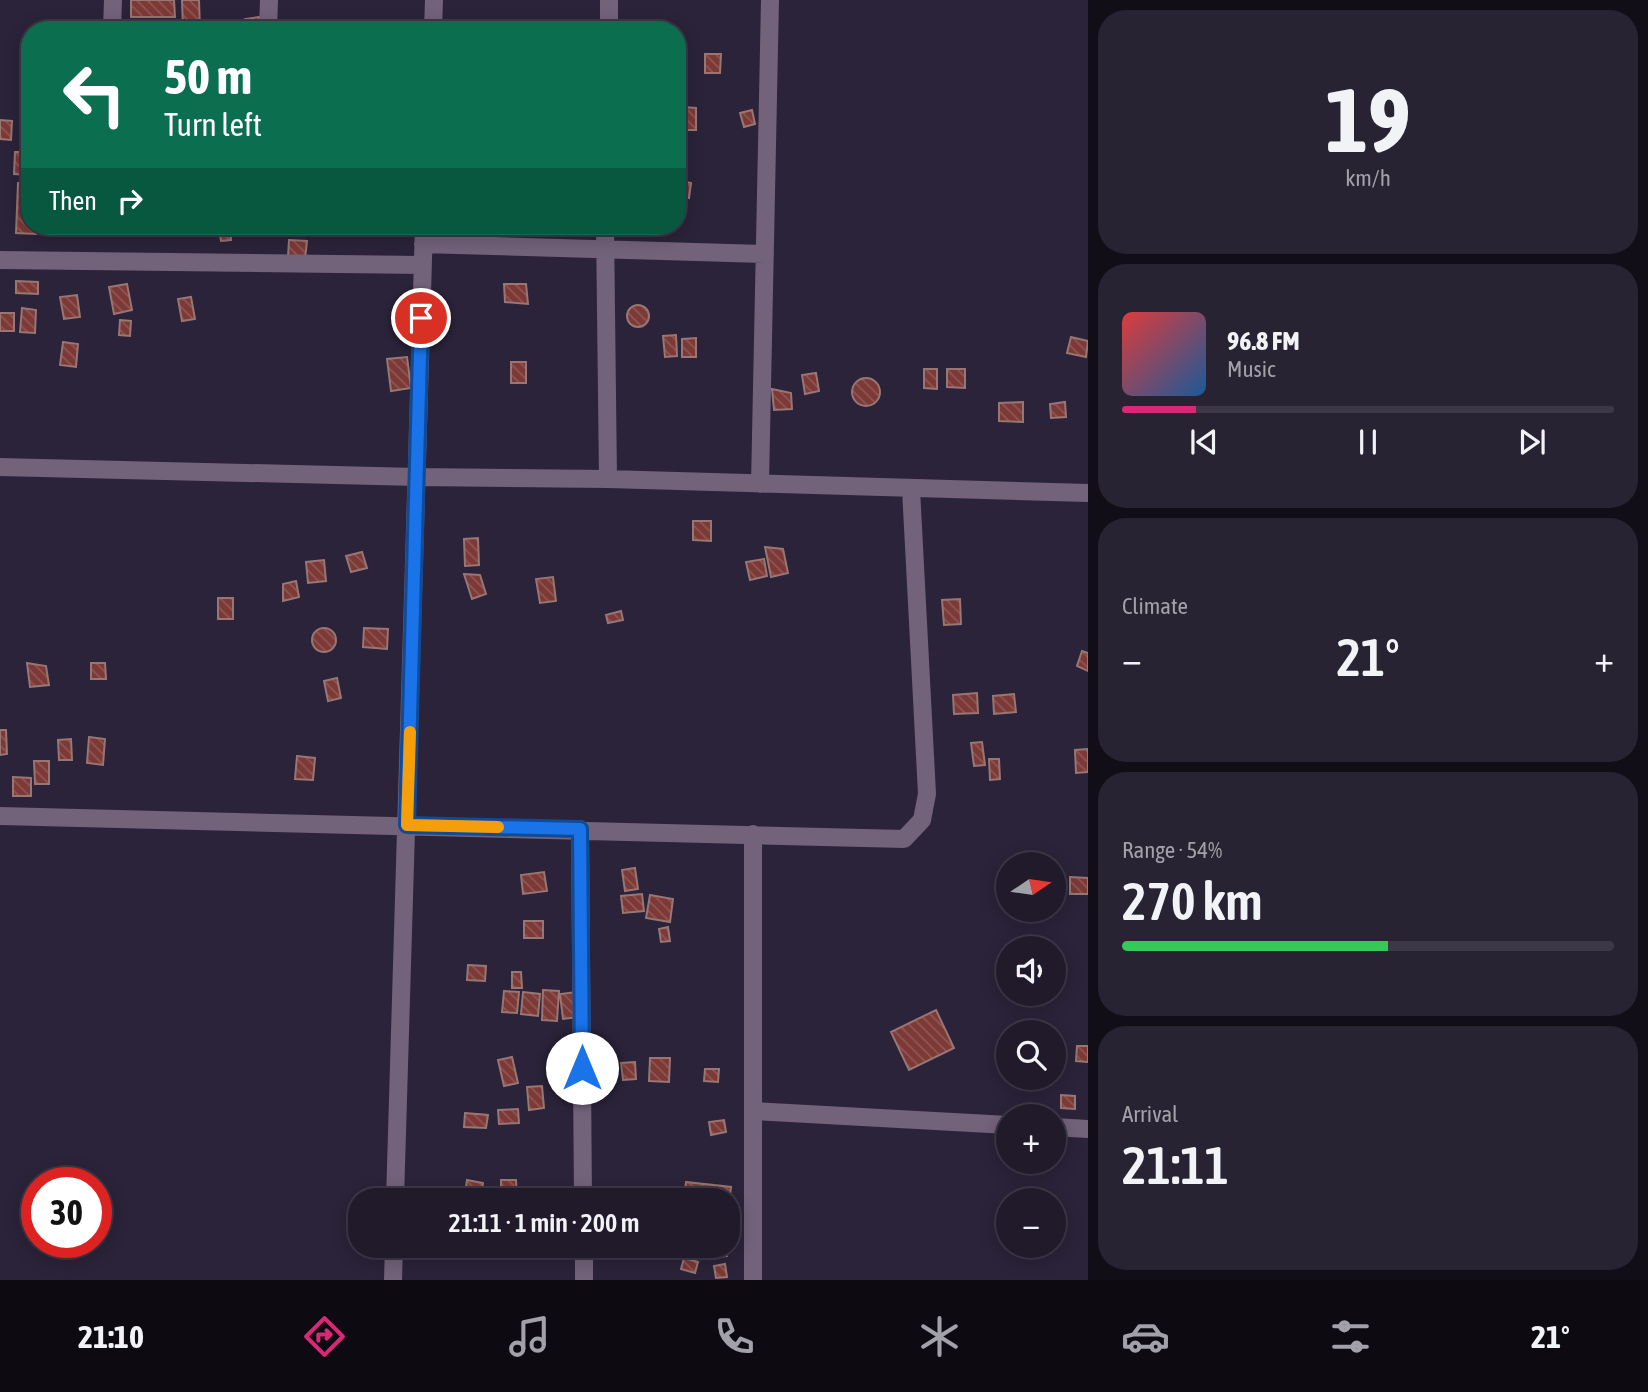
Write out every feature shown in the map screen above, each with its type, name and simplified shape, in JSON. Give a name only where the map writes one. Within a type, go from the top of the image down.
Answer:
[{"type":"street","points":[[112,21],[113,0]]},
{"type":"street","points":[[268,21],[269,0]]},
{"type":"street","points":[[433,21],[434,0]]},
{"type":"street","points":[[609,0],[609,21]]},
{"type":"street","points":[[760,484],[770,0]]},
{"type":"street","points":[[396,1188],[424,235]]},
{"type":"street","points":[[605,235],[608,479]]},
{"type":"street","points":[[423,244],[765,254]]},
{"type":"street","points":[[0,260],[422,265]]},
{"type":"street","points":[[0,467],[608,479],[1088,493]]},
{"type":"street","points":[[0,816],[904,839],[922,820],[927,794],[911,489]]},
{"type":"street","points":[[580,829],[583,1188]]},
{"type":"street","points":[[753,1280],[754,834]]},
{"type":"street","points":[[753,1111],[996,1124]]},
{"type":"street","points":[[1066,1128],[1088,1129]]},
{"type":"street","points":[[393,1280],[394,1258]]},
{"type":"street","points":[[584,1258],[584,1280]]},
{"type":"building","points":[[131,0],[174,0],[175,17],[131,17]]},
{"type":"building","points":[[182,0],[199,0],[200,21],[183,21]]},
{"type":"building","points":[[259,17],[259,21],[245,21]]},
{"type":"building","points":[[705,54],[721,54],[720,73],[705,73]]},
{"type":"building","points":[[686,107],[696,108],[696,130],[686,130]]},
{"type":"building","points":[[752,110],[755,124],[744,127],[740,113]]},
{"type":"building","points":[[0,120],[12,121],[11,140],[0,139]]},
{"type":"building","points":[[15,152],[21,152],[21,174],[14,174]]},
{"type":"building","points":[[686,182],[691,183],[689,198],[686,198]]},
{"type":"building","points":[[18,183],[21,183],[21,233],[16,233]]},
{"type":"building","points":[[220,235],[231,235],[231,240],[221,241]]},
{"type":"building","points":[[289,240],[307,241],[305,259],[288,257]]},
{"type":"building","points":[[16,281],[38,282],[38,294],[16,293]]},
{"type":"building","points":[[127,284],[132,310],[114,314],[109,287]]},
{"type":"building","points":[[504,284],[526,284],[528,304],[505,302]]},
{"type":"building","points":[[77,295],[80,317],[64,319],[60,297]]},
{"type":"building","points":[[191,297],[195,319],[182,321],[178,299]]},
{"type":"building","points":[[638,305],[646,308],[649,316],[646,324],[638,327],[630,324],[627,316],[630,308]]},
{"type":"building","points":[[22,308],[36,310],[35,333],[20,332]]},
{"type":"building","points":[[0,313],[14,313],[14,331],[0,331]]},
{"type":"building","points":[[120,320],[131,321],[130,336],[119,335]]},
{"type":"building","points":[[676,335],[677,356],[665,357],[663,336]]},
{"type":"building","points":[[1071,337],[1088,341],[1086,357],[1067,353]]},
{"type":"building","points":[[696,338],[696,357],[682,357],[682,339]]},
{"type":"building","points":[[63,342],[78,344],[76,367],[60,365]]},
{"type":"building","points":[[407,357],[411,388],[391,391],[387,359]]},
{"type":"building","points":[[511,362],[526,362],[526,383],[511,383]]},
{"type":"building","points":[[924,369],[937,369],[937,389],[924,388]]},
{"type":"building","points":[[947,369],[965,369],[965,388],[947,387]]},
{"type":"building","points":[[816,373],[819,391],[805,394],[802,375]]},
{"type":"building","points":[[866,378],[876,382],[880,392],[876,402],[866,406],[856,402],[852,392],[856,382]]},
{"type":"building","points":[[772,389],[791,393],[792,409],[774,410]]},
{"type":"building","points":[[1023,402],[1023,422],[999,421],[999,403]]},
{"type":"building","points":[[1065,402],[1066,417],[1051,418],[1050,404]]},
{"type":"building","points":[[693,521],[711,521],[711,541],[693,540]]},
{"type":"building","points":[[478,538],[479,565],[465,566],[464,539]]},
{"type":"building","points":[[765,547],[783,549],[788,573],[771,577]]},
{"type":"building","points":[[362,552],[367,568],[351,572],[346,556]]},
{"type":"building","points":[[764,559],[767,576],[750,580],[746,562]]},
{"type":"building","points":[[324,560],[326,581],[308,583],[306,562]]},
{"type":"building","points":[[464,574],[480,575],[486,594],[472,599]]},
{"type":"building","points":[[553,577],[556,601],[540,603],[536,579]]},
{"type":"building","points":[[296,581],[299,597],[283,601],[283,584]]},
{"type":"building","points":[[218,598],[233,598],[233,619],[218,619]]},
{"type":"building","points":[[960,599],[961,624],[944,625],[942,600]]},
{"type":"building","points":[[621,611],[623,620],[608,623],[606,615]]},
{"type":"building","points":[[324,628],[332,632],[336,640],[332,648],[324,652],[316,648],[312,640],[316,632]]},
{"type":"building","points":[[364,628],[388,629],[387,649],[363,647]]},
{"type":"building","points":[[1082,651],[1088,653],[1088,671],[1077,666]]},
{"type":"building","points":[[27,663],[46,666],[49,685],[30,687]]},
{"type":"building","points":[[91,663],[105,663],[106,679],[91,679]]},
{"type":"building","points":[[337,678],[341,698],[328,701],[324,681]]},
{"type":"building","points":[[977,693],[978,713],[954,714],[953,695]]},
{"type":"building","points":[[1014,694],[1016,712],[994,714],[993,696]]},
{"type":"building","points":[[0,730],[6,730],[7,754],[0,755]]},
{"type":"building","points":[[89,737],[105,739],[103,765],[87,763]]},
{"type":"building","points":[[71,739],[72,760],[59,760],[58,740]]},
{"type":"building","points":[[982,742],[985,765],[974,766],[971,743]]},
{"type":"building","points":[[1088,749],[1088,772],[1076,773],[1075,750]]},
{"type":"building","points":[[297,756],[315,758],[313,780],[295,779]]},
{"type":"building","points":[[989,759],[999,759],[1000,779],[990,780]]},
{"type":"building","points":[[34,761],[49,761],[49,784],[35,784]]},
{"type":"building","points":[[13,777],[31,778],[31,796],[13,796]]},
{"type":"building","points":[[635,868],[638,889],[625,891],[622,870]]},
{"type":"building","points":[[544,872],[547,891],[523,894],[521,875]]},
{"type":"building","points":[[1070,877],[1088,878],[1088,894],[1070,894]]},
{"type":"building","points":[[642,894],[644,911],[623,913],[621,896]]},
{"type":"building","points":[[650,895],[673,899],[670,922],[646,918]]},
{"type":"building","points":[[524,921],[543,921],[543,938],[524,938]]},
{"type":"building","points":[[668,927],[670,941],[661,942],[659,929]]},
{"type":"building","points":[[468,965],[486,966],[485,981],[467,980]]},
{"type":"building","points":[[512,972],[521,972],[522,988],[512,988]]},
{"type":"building","points":[[543,990],[559,991],[557,1021],[542,1020]]},
{"type":"building","points":[[504,991],[519,992],[517,1013],[502,1012]]},
{"type":"building","points":[[523,992],[540,994],[538,1016],[521,1014]]},
{"type":"building","points":[[576,992],[579,1017],[563,1019],[560,994]]},
{"type":"building","points":[[936,1010],[954,1048],[909,1070],[891,1032]]},
{"type":"building","points":[[1077,1046],[1088,1046],[1088,1062],[1076,1061]]},
{"type":"building","points":[[512,1057],[518,1083],[504,1086],[498,1060]]},
{"type":"building","points":[[650,1058],[670,1058],[669,1082],[649,1081]]},
{"type":"building","points":[[635,1062],[636,1079],[623,1080],[621,1063]]},
{"type":"building","points":[[705,1069],[719,1069],[718,1082],[704,1081]]},
{"type":"building","points":[[542,1086],[544,1108],[529,1110],[527,1087]]},
{"type":"building","points":[[1061,1095],[1075,1096],[1075,1109],[1066,1108],[1066,1104],[1061,1104]]},
{"type":"building","points":[[518,1109],[519,1123],[499,1124],[498,1110]]},
{"type":"building","points":[[465,1113],[488,1115],[486,1128],[464,1127]]},
{"type":"building","points":[[724,1120],[726,1132],[711,1135],[709,1122]]},
{"type":"building","points":[[467,1180],[483,1183],[482,1188],[466,1188]]},
{"type":"building","points":[[501,1180],[516,1180],[516,1188],[501,1188]]},
{"type":"building","points":[[686,1182],[713,1185],[713,1188],[685,1188]]},
{"type":"building","points":[[714,1185],[731,1187],[731,1188],[714,1188]]},
{"type":"building","points":[[684,1258],[698,1262],[695,1273],[681,1269]]},
{"type":"building","points":[[725,1264],[727,1277],[716,1278],[714,1266]]},
{"type":"slow traffic","points":[[410,732],[407,825],[498,827]]},
{"type":"route","points":[[421,318],[407,825],[580,829],[582,1068]]}]
